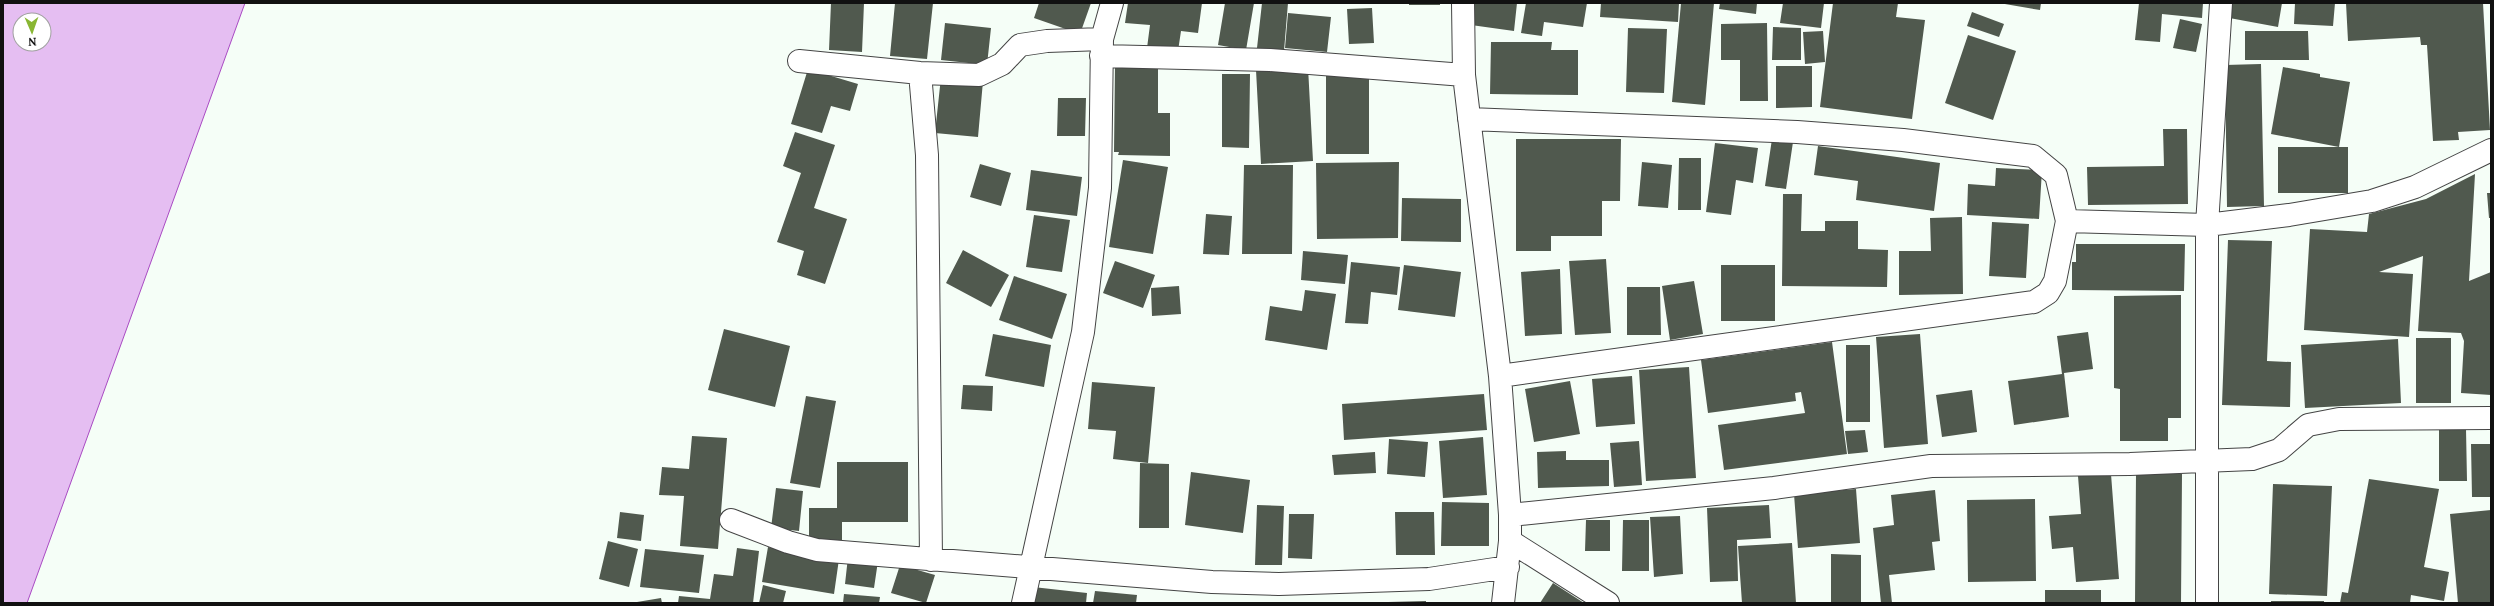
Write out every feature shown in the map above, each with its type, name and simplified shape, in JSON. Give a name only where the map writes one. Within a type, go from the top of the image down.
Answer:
[{"type":"street","points":[[1023,603],[1083,332],[1100,188],[1102,47],[1112,3]]},
{"type":"street","points":[[1463,3],[1464,75],[1500,376],[1510,515],[1508,567],[1503,603]]},
{"type":"street","points":[[2208,603],[2206,460],[2208,226],[2221,3]]},
{"type":"street","points":[[799,61],[920,73],[979,75],[1002,64],[1020,45],[1047,41],[1102,47],[1464,75]]},
{"type":"street","points":[[920,73],[927,170],[931,560]]},
{"type":"street","points":[[1469,120],[1797,132],[1903,140],[2033,156],[2056,175],[2067,221],[2055,281],[2048,293],[2034,302],[1500,376]]},
{"type":"street","points":[[2067,221],[2208,226],[2289,215],[2372,201],[2415,187],[2491,150]]},
{"type":"street","points":[[1510,515],[1774,488],[1931,466],[2130,464],[2252,459],[2279,450],[2308,425],[2339,419],[2491,418]]},
{"type":"street","points":[[732,520],[788,542],[817,550],[931,560],[1031,566],[1212,582],[1279,584],[1429,579],[1508,567]]},
{"type":"street","points":[[1510,541],[1608,603]]},
{"type":"shaded area","points":[[3,3],[245,3],[27,603],[3,603]]},
{"type":"building","points":[[831,3],[864,3],[862,52],[829,50]]},
{"type":"building","points":[[895,3],[933,3],[927,59],[890,56]]},
{"type":"building","points":[[1039,3],[1091,3],[1080,34],[1034,18]]},
{"type":"building","points":[[1128,3],[1202,3],[1198,33],[1181,31],[1178,51],[1147,48],[1150,25],[1125,23]]},
{"type":"building","points":[[1225,3],[1254,3],[1246,50],[1218,45]]},
{"type":"building","points":[[1262,3],[1288,3],[1284,51],[1257,48]]},
{"type":"building","points":[[1409,3],[1440,3],[1440,5],[1409,5]]},
{"type":"building","points":[[1474,3],[1517,3],[1514,31],[1471,25]]},
{"type":"building","points":[[1526,3],[1587,3],[1583,27],[1544,22],[1542,36],[1521,33]]},
{"type":"building","points":[[1601,3],[1679,3],[1678,22],[1600,17]]},
{"type":"building","points":[[1681,3],[1714,3],[1705,105],[1672,102]]},
{"type":"building","points":[[1720,3],[1757,3],[1756,14],[1719,9]]},
{"type":"building","points":[[1783,3],[1824,3],[1821,28],[1780,23]]},
{"type":"building","points":[[1833,3],[1898,3],[1896,17],[1925,20],[1912,119],[1820,107]]},
{"type":"building","points":[[1999,3],[2041,3],[2040,10]]},
{"type":"building","points":[[2139,3],[2203,3],[2202,18],[2162,14],[2160,42],[2135,40]]},
{"type":"building","points":[[2226,3],[2282,3],[2278,27],[2224,17]]},
{"type":"building","points":[[2295,3],[2335,3],[2333,26],[2294,24]]},
{"type":"building","points":[[2346,3],[2483,3],[2490,130],[2458,132],[2459,140],[2433,141],[2427,45],[2421,45],[2420,37],[2348,41]]},
{"type":"building","points":[[1372,8],[1374,43],[1349,44],[1347,9]]},
{"type":"building","points":[[1972,12],[2004,24],[1999,37],[1967,26]]},
{"type":"building","points":[[1288,13],[1331,17],[1327,52],[1285,48]]},
{"type":"building","points":[[2180,19],[2202,24],[2196,52],[2173,48]]},
{"type":"building","points":[[945,23],[991,28],[987,65],[941,60]]},
{"type":"building","points":[[1767,23],[1768,101],[1740,101],[1740,60],[1721,60],[1721,24]]},
{"type":"building","points":[[1773,27],[1801,28],[1801,60],[1772,60]]},
{"type":"building","points":[[1628,28],[1667,29],[1664,93],[1626,92]]},
{"type":"building","points":[[1823,31],[1825,62],[1805,64],[1803,32]]},
{"type":"building","points":[[2245,31],[2308,31],[2309,60],[2245,60]]},
{"type":"building","points":[[1968,35],[2016,51],[1993,120],[1945,103]]},
{"type":"building","points":[[1491,42],[1552,42],[1551,50],[1578,50],[1578,95],[1490,94]]},
{"type":"building","points":[[2261,64],[2264,206],[2227,207],[2225,65]]},
{"type":"building","points":[[1115,65],[1158,66],[1158,113],[1170,113],[1170,156],[1118,155],[1119,152],[1114,152]]},
{"type":"building","points":[[1776,66],[1812,66],[1812,107],[1776,108]]},
{"type":"building","points":[[1308,67],[1313,161],[1261,164],[1256,70]]},
{"type":"building","points":[[2283,67],[2320,74],[2320,77],[2350,82],[2339,147],[2271,134]]},
{"type":"building","points":[[808,69],[858,84],[850,111],[831,106],[822,133],[791,124]]},
{"type":"building","points":[[1222,74],[1250,74],[1249,148],[1222,147]]},
{"type":"building","points":[[1369,74],[1369,154],[1326,154],[1326,75]]},
{"type":"building","points":[[941,77],[983,81],[978,137],[935,133]]},
{"type":"building","points":[[1058,98],[1086,98],[1085,136],[1057,136]]},
{"type":"building","points":[[2163,129],[2187,129],[2188,204],[2088,205],[2087,167],[2164,166]]},
{"type":"building","points":[[795,132],[835,145],[814,208],[847,219],[825,284],[797,275],[804,251],[777,242],[801,173],[783,166]]},
{"type":"building","points":[[1516,139],[1621,139],[1620,201],[1602,201],[1602,236],[1551,236],[1551,251],[1516,251]]},
{"type":"building","points":[[1772,139],[1793,142],[1786,189],[1765,186]]},
{"type":"building","points":[[1715,143],[1758,148],[1753,183],[1736,180],[1731,215],[1706,212]]},
{"type":"building","points":[[1818,146],[1940,163],[1934,211],[1856,200],[1858,181],[1814,175]]},
{"type":"building","points":[[2278,147],[2348,147],[2348,193],[2278,193]]},
{"type":"building","points":[[1679,158],[1701,158],[1701,210],[1678,210]]},
{"type":"building","points":[[1123,160],[1168,167],[1153,254],[1109,247]]},
{"type":"building","points":[[1399,162],[1398,238],[1317,239],[1316,163]]},
{"type":"building","points":[[1642,162],[1672,165],[1668,208],[1638,206]]},
{"type":"building","points":[[980,164],[1011,173],[1001,206],[970,197]]},
{"type":"building","points":[[1244,165],[1293,165],[1292,254],[1242,254]]},
{"type":"building","points":[[1996,168],[2042,170],[2039,219],[1967,215],[1968,184],[1995,186]]},
{"type":"building","points":[[1031,170],[1082,177],[1077,216],[1026,210]]},
{"type":"building","points":[[2475,174],[2469,281],[2491,272],[2491,395],[2461,393],[2464,341],[2461,333],[2418,331],[2423,256],[2379,272],[2413,274],[2409,337],[2304,330],[2310,229],[2367,232],[2369,214],[2426,199]]},
{"type":"building","points":[[2487,193],[2491,193],[2491,218],[2489,218]]},
{"type":"building","points":[[1783,194],[1802,194],[1801,231],[1825,231],[1825,221],[1858,221],[1858,249],[1888,250],[1887,287],[1782,286]]},
{"type":"building","points":[[1402,198],[1461,199],[1461,242],[1401,241]]},
{"type":"building","points":[[1206,214],[1232,216],[1229,255],[1203,254]]},
{"type":"building","points":[[1034,215],[1070,220],[1062,272],[1026,267]]},
{"type":"building","points":[[1962,217],[1963,294],[1899,295],[1899,251],[1931,251],[1930,218]]},
{"type":"building","points":[[1992,222],[2029,224],[2026,278],[1989,276]]},
{"type":"building","points":[[2228,240],[2272,241],[2267,361],[2291,362],[2290,407],[2222,405]]},
{"type":"building","points":[[2076,244],[2185,244],[2184,291],[2072,290],[2072,262],[2076,262]]},
{"type":"building","points":[[963,250],[1009,275],[991,307],[946,283]]},
{"type":"building","points":[[1303,251],[1348,255],[1345,284],[1301,280]]},
{"type":"building","points":[[1606,259],[1611,333],[1575,335],[1569,261]]},
{"type":"building","points":[[1115,261],[1155,275],[1143,308],[1103,293]]},
{"type":"building","points":[[1351,262],[1400,267],[1397,295],[1371,292],[1368,324],[1345,323]]},
{"type":"building","points":[[1404,265],[1461,272],[1455,317],[1398,310]]},
{"type":"building","points":[[1721,265],[1775,265],[1775,321],[1721,321]]},
{"type":"building","points":[[1560,269],[1562,334],[1525,336],[1521,272]]},
{"type":"building","points":[[1014,276],[1067,294],[1052,339],[999,320]]},
{"type":"building","points":[[1694,281],[1703,334],[1670,340],[1662,286]]},
{"type":"building","points":[[1179,286],[1181,314],[1152,316],[1151,288]]},
{"type":"building","points":[[1627,287],[1660,287],[1661,335],[1627,335]]},
{"type":"building","points":[[1305,290],[1336,294],[1327,350],[1265,340],[1270,306],[1302,311]]},
{"type":"building","points":[[2181,295],[2181,418],[2168,418],[2168,441],[2120,441],[2120,389],[2114,388],[2114,296]]},
{"type":"building","points":[[724,329],[790,346],[775,407],[708,390]]},
{"type":"building","points":[[2088,332],[2093,369],[2064,373],[2069,417],[2014,425],[2008,381],[2062,374],[2057,336]]},
{"type":"building","points":[[993,334],[1051,345],[1044,387],[985,376]]},
{"type":"building","points":[[1920,334],[1928,444],[1884,448],[1876,337]]},
{"type":"building","points":[[2416,338],[2451,338],[2451,403],[2416,403]]},
{"type":"building","points":[[2398,339],[2401,403],[2305,408],[2301,345]]},
{"type":"building","points":[[1832,342],[1847,454],[1724,470],[1718,425],[1805,413],[1801,392],[1795,393],[1796,401],[1708,413],[1701,360]]},
{"type":"building","points":[[1846,345],[1870,345],[1870,422],[1846,422]]},
{"type":"building","points":[[1689,367],[1696,478],[1646,481],[1639,370]]},
{"type":"building","points":[[1632,376],[1635,424],[1596,427],[1592,379]]},
{"type":"building","points":[[1570,381],[1580,434],[1534,442],[1525,389]]},
{"type":"building","points":[[1092,382],[1155,387],[1148,463],[1113,459],[1116,431],[1088,429]]},
{"type":"building","points":[[963,385],[993,386],[992,411],[961,409]]},
{"type":"building","points":[[1972,390],[1977,432],[1942,437],[1936,395]]},
{"type":"building","points":[[1484,394],[1487,430],[1344,440],[1342,404]]},
{"type":"building","points":[[806,396],[836,401],[820,488],[790,483]]},
{"type":"building","points":[[2439,429],[2466,429],[2467,481],[2439,481]]},
{"type":"building","points":[[1865,430],[1868,452],[1848,454],[1845,431]]},
{"type":"building","points":[[692,436],[727,438],[718,549],[680,546],[684,496],[659,495],[662,467],[689,469]]},
{"type":"building","points":[[1483,437],[1487,495],[1443,498],[1439,441]]},
{"type":"building","points":[[1389,439],[1428,442],[1425,477],[1387,474]]},
{"type":"building","points":[[1639,441],[1642,485],[1614,487],[1610,443]]},
{"type":"building","points":[[2471,444],[2491,444],[2491,497],[2472,497]]},
{"type":"building","points":[[1566,451],[1566,460],[1609,460],[1609,486],[1538,488],[1537,452]]},
{"type":"building","points":[[1375,452],[1376,473],[1334,475],[1332,455]]},
{"type":"building","points":[[837,462],[908,462],[908,522],[842,522],[842,540],[809,540],[809,508],[837,508]]},
{"type":"building","points":[[1140,463],[1169,464],[1169,528],[1139,528]]},
{"type":"building","points":[[1191,472],[1250,480],[1243,533],[1185,525]]},
{"type":"building","points":[[2111,474],[2119,579],[2076,582],[2073,547],[2052,549],[2049,516],[2081,514],[2078,476]]},
{"type":"building","points":[[2136,474],[2182,474],[2181,603],[2135,603]]},
{"type":"building","points":[[2369,479],[2439,489],[2424,567],[2449,572],[2444,601],[2411,595],[2410,603],[2340,603],[2342,592],[2348,593]]},
{"type":"building","points":[[2273,484],[2332,486],[2327,596],[2269,594]]},
{"type":"building","points":[[776,488],[803,491],[799,531],[771,528]]},
{"type":"building","points":[[1856,489],[1860,543],[1798,548],[1794,494]]},
{"type":"building","points":[[1935,490],[1940,541],[1932,542],[1935,570],[1889,575],[1892,603],[1881,603],[1873,528],[1894,525],[1891,495]]},
{"type":"building","points":[[2035,499],[2036,581],[1968,582],[1967,500]]},
{"type":"building","points":[[1442,502],[1489,503],[1489,546],[1441,546]]},
{"type":"building","points":[[1257,505],[1284,506],[1282,565],[1255,565]]},
{"type":"building","points":[[1769,505],[1771,538],[1737,540],[1738,581],[1710,582],[1707,508]]},
{"type":"building","points":[[2491,510],[2491,603],[2458,603],[2450,514]]},
{"type":"building","points":[[620,512],[644,515],[641,541],[617,538]]},
{"type":"building","points":[[1395,512],[1434,512],[1435,555],[1396,555]]},
{"type":"building","points":[[1289,514],[1314,514],[1312,559],[1288,558]]},
{"type":"building","points":[[1680,516],[1683,574],[1654,577],[1650,517]]},
{"type":"building","points":[[1586,520],[1610,520],[1610,551],[1585,551]]},
{"type":"building","points":[[1623,520],[1649,520],[1649,571],[1622,571]]},
{"type":"building","points":[[608,541],[638,549],[629,587],[599,579]]},
{"type":"building","points":[[1792,543],[1796,603],[1742,603],[1738,546]]},
{"type":"building","points":[[768,547],[839,559],[834,594],[762,582]]},
{"type":"building","points":[[737,548],[759,551],[753,603],[678,603],[679,596],[710,599],[714,574],[733,576]]},
{"type":"building","points":[[645,549],[704,555],[699,593],[640,587]]},
{"type":"building","points":[[1831,554],[1861,555],[1861,603],[1831,603]]},
{"type":"building","points":[[848,557],[878,561],[874,588],[845,584]]},
{"type":"building","points":[[900,565],[935,575],[926,603],[891,593]]},
{"type":"building","points":[[1553,583],[1584,603],[1540,603]]},
{"type":"building","points":[[763,585],[786,591],[783,603],[759,603]]},
{"type":"building","points":[[1033,587],[1087,593],[1086,603],[1031,603]]},
{"type":"building","points":[[2045,590],[2101,590],[2101,603],[2045,603]]},
{"type":"building","points":[[1095,591],[1137,595],[1136,603],[1093,603]]},
{"type":"building","points":[[844,594],[880,597],[879,603],[843,603]]},
{"type":"building","points":[[661,598],[662,603],[637,603],[637,602]]},
{"type":"building","points":[[1426,601],[1426,603],[1388,603],[1388,602]]},
{"type":"building","points":[[2271,601],[2324,601],[2324,603],[2271,603]]}]
